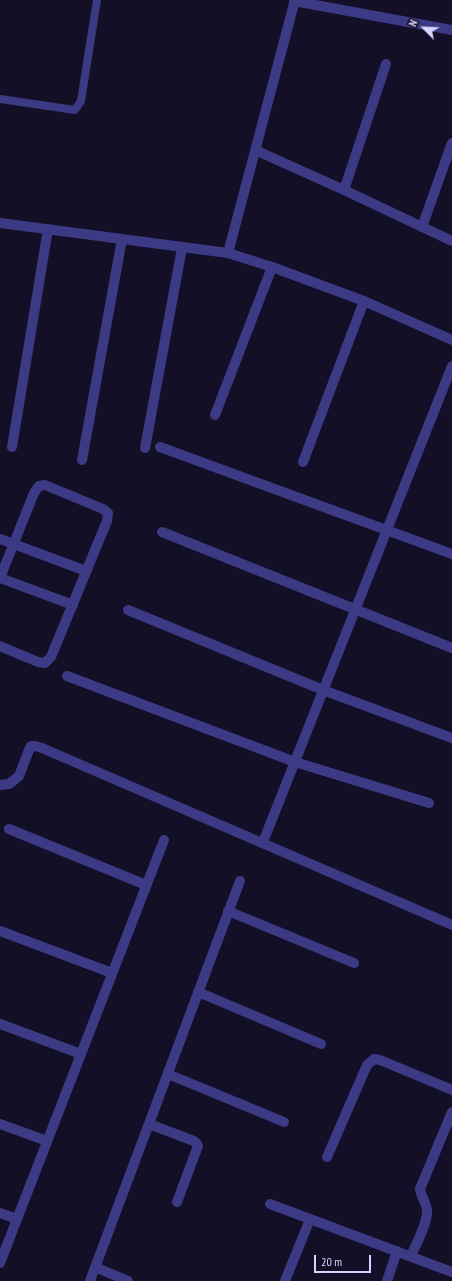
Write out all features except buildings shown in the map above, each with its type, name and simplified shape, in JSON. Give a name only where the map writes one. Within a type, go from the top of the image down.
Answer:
[{"type":"street","points":[[228,253],[294,1],[452,30]]},
{"type":"street","points":[[344,190],[386,64]]},
{"type":"street","points":[[422,227],[452,143]]},
{"type":"street","points":[[255,150],[452,241]]},
{"type":"street","points":[[0,223],[228,253],[272,267],[364,301],[452,340]]},
{"type":"street","points":[[12,447],[48,229]]},
{"type":"street","points":[[82,460],[122,239]]},
{"type":"street","points":[[146,448],[182,248]]},
{"type":"street","points":[[215,415],[272,267]]},
{"type":"street","points":[[303,462],[364,301]]},
{"type":"street","points":[[263,842],[452,366]]},
{"type":"street","points":[[160,447],[452,554]]},
{"type":"street","points":[[0,646],[38,662],[45,663],[51,657],[73,605],[107,521],[108,513],[103,509],[45,485],[39,486],[34,493],[0,578],[73,605]]},
{"type":"street","points":[[162,532],[452,648]]},
{"type":"street","points":[[0,539],[86,571]]},
{"type":"street","points":[[128,610],[323,690],[452,738]]},
{"type":"street","points":[[66,676],[295,762],[429,803]]},
{"type":"street","points":[[0,785],[9,784],[19,776],[31,746],[35,746],[263,842],[452,925]]},
{"type":"street","points":[[9,829],[146,884]]},
{"type":"street","points":[[0,1263],[164,840]]},
{"type":"street","points":[[90,1281],[240,881]]},
{"type":"street","points":[[228,912],[354,962]]},
{"type":"street","points":[[0,931],[112,973]]},
{"type":"street","points":[[198,992],[320,1044]]},
{"type":"street","points":[[0,1024],[81,1054]]},
{"type":"street","points":[[327,1157],[367,1065],[374,1059],[380,1060],[452,1090]]},
{"type":"street","points":[[168,1074],[284,1122]]},
{"type":"street","points":[[411,1256],[425,1221],[427,1210],[420,1189],[452,1112]]},
{"type":"street","points":[[0,1124],[47,1141]]},
{"type":"street","points":[[149,1124],[194,1141],[198,1144],[177,1202]]},
{"type":"street","points":[[270,1204],[452,1272]]},
{"type":"street","points":[[0,1213],[17,1220]]},
{"type":"street","points":[[285,1281],[310,1219]]},
{"type":"street","points":[[387,1281],[397,1251]]},
{"type":"street","points":[[95,1267],[128,1281]]},
{"type":"lane","points":[[0,99],[75,110],[81,101],[96,0]]}]
